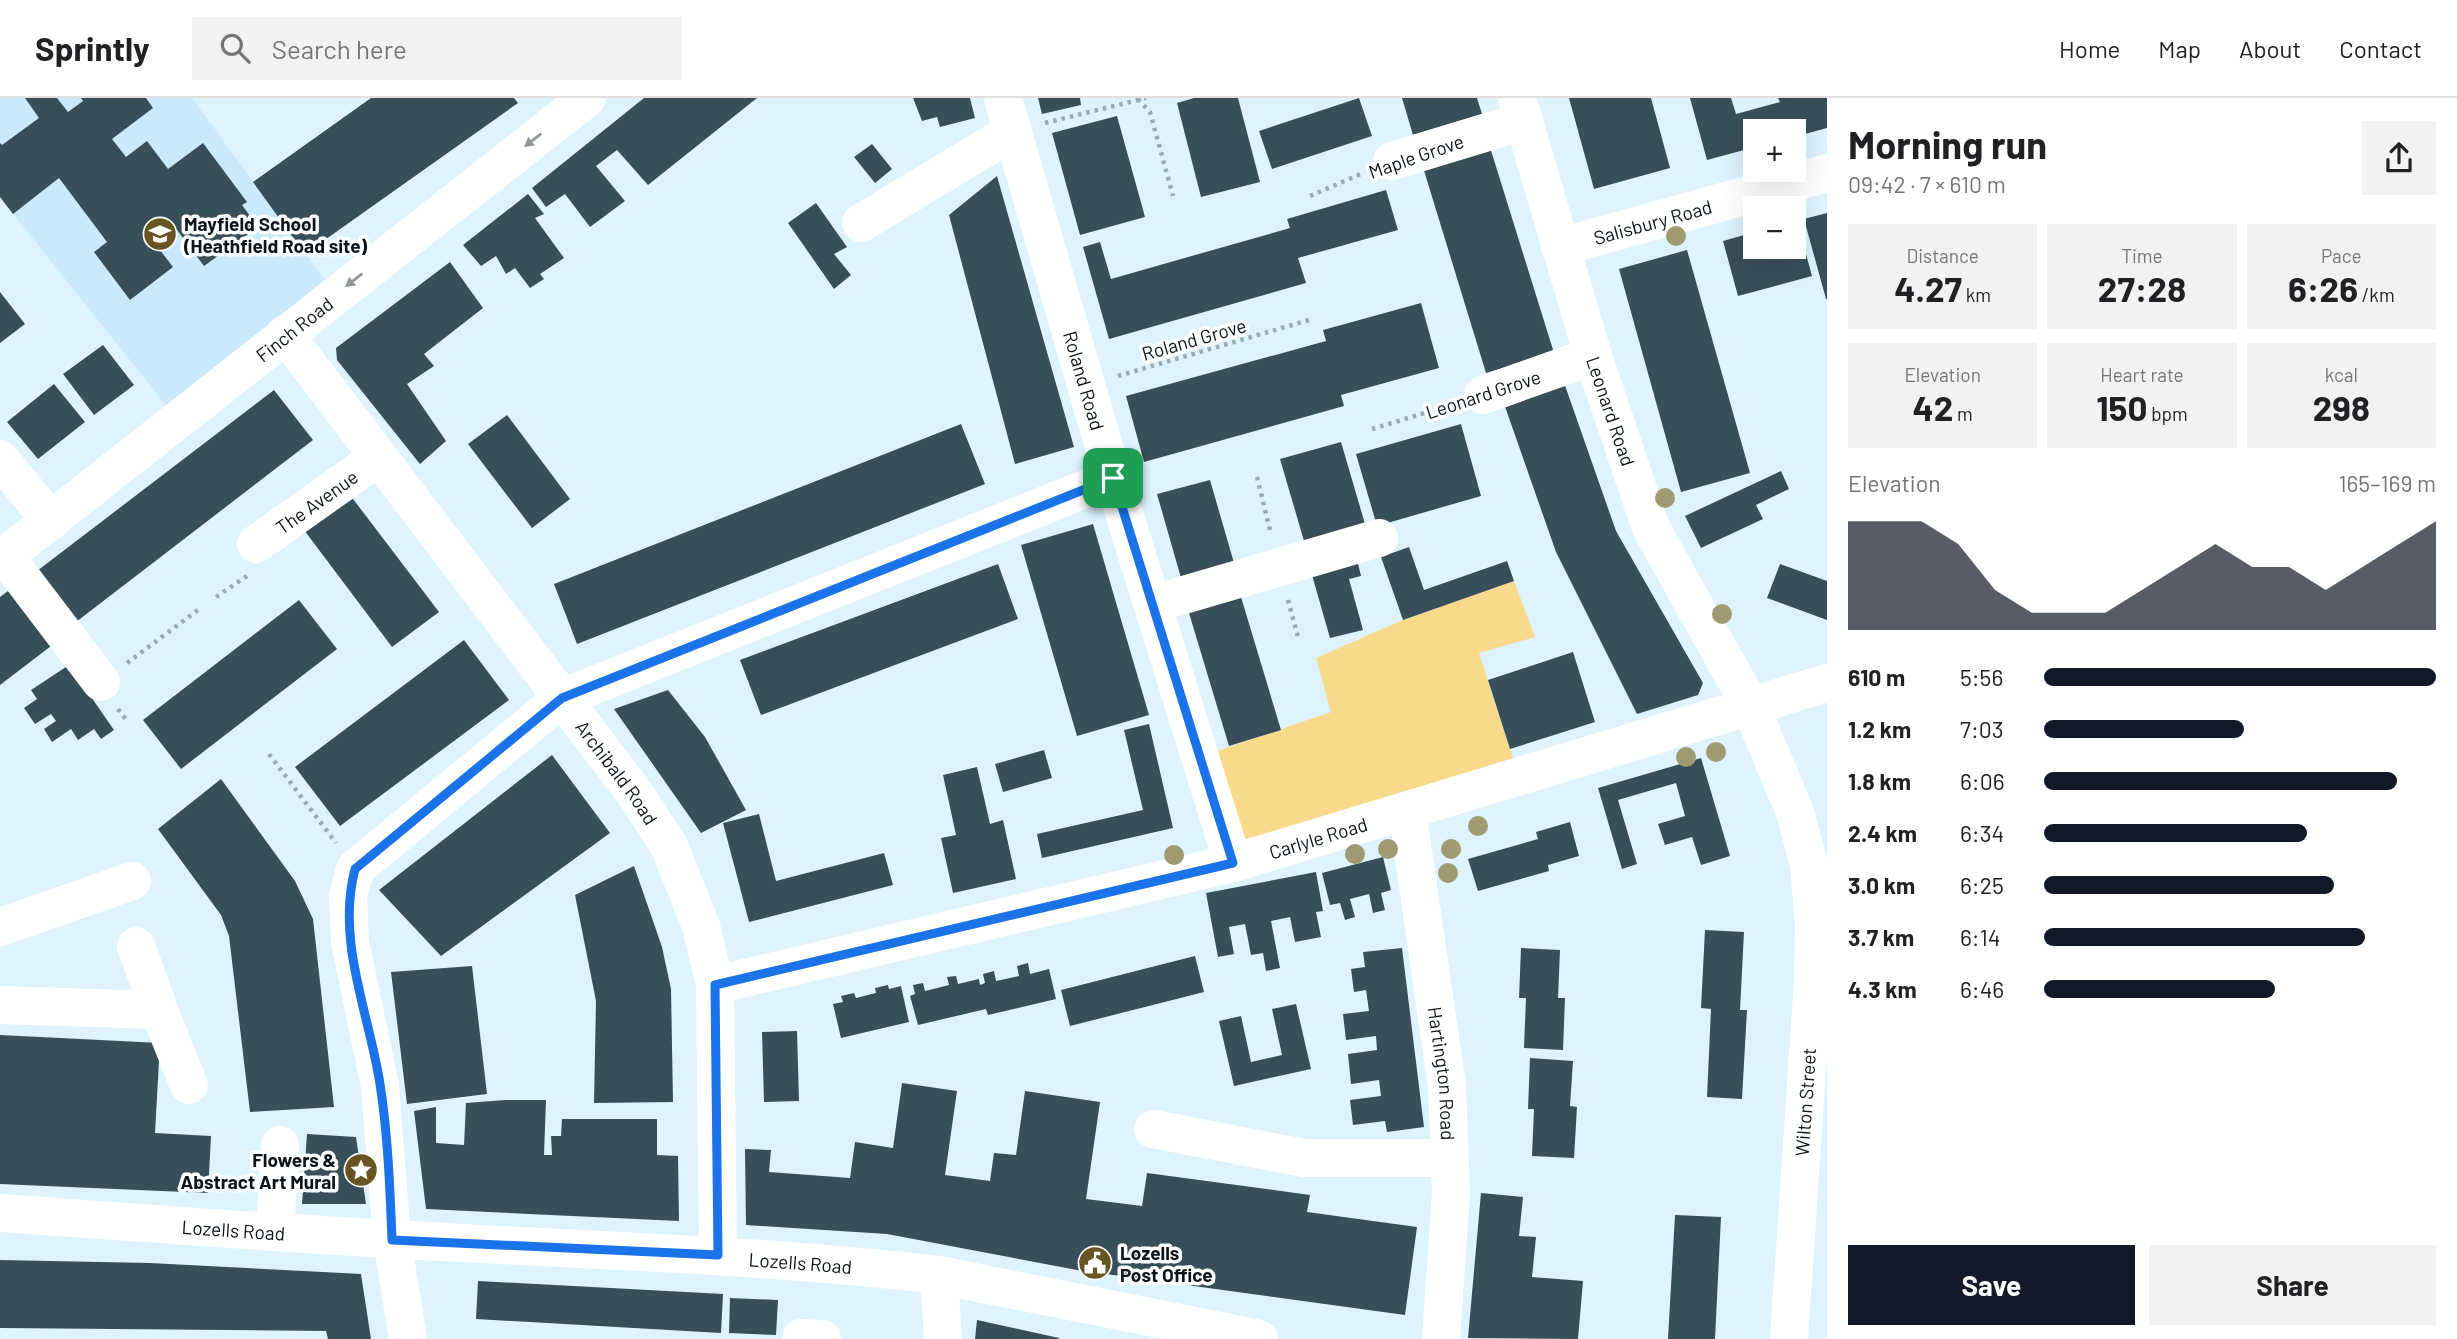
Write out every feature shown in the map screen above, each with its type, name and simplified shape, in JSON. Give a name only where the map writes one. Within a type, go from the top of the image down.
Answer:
[{"type":"street","name":"Finch Road","points":[[2,558],[587,98]]},
{"type":"street","name":"Maple Grove","points":[[1392,161],[1520,110]]},
{"type":"street","name":"Leonard Road","points":[[1520,110],[1593,356],[1651,528],[1751,707]]},
{"type":"street","points":[[861,223],[1007,115]]},
{"type":"street","name":"Roland Road","points":[[1007,115],[1113,478],[1233,863]]},
{"type":"street","name":"Salisbury Road","points":[[1560,247],[1827,173]]},
{"type":"street","name":"Archibald Road","points":[[285,334],[376,458],[636,795],[669,846],[701,926],[715,985],[718,1255]]},
{"type":"street","name":"Leonard Grove","points":[[1483,395],[1593,356]]},
{"type":"street","name":"The Avenue","points":[[256,544],[376,458]]},
{"type":"street","points":[[0,459],[51,521]]},
{"type":"street","points":[[408,1339],[392,1240],[380,1086],[350,942],[348,897],[355,869],[562,698],[1113,478]]},
{"type":"street","points":[[1153,604],[1379,538]]},
{"type":"street","points":[[2,558],[101,682]]},
{"type":"street","name":"Carlyle Road","points":[[715,985],[1233,863],[1827,683]]},
{"type":"street","name":"Wilton Street","points":[[1751,707],[1796,815],[1809,866],[1820,981],[1789,1339]]},
{"type":"street","name":"Hartington Road","points":[[1407,810],[1447,1086],[1451,1193],[1441,1339]]},
{"type":"street","points":[[0,927],[132,881]]},
{"type":"street","points":[[136,946],[189,1085]]},
{"type":"street","points":[[0,1005],[159,1010]]},
{"type":"street","points":[[1153,1129],[1304,1158],[1449,1158]]},
{"type":"street","points":[[275,1232],[280,1145]]},
{"type":"street","name":"Lozells Road","points":[[0,1213],[392,1240],[718,1255],[939,1275],[1259,1339]]},
{"type":"street","points":[[939,1275],[943,1339]]},
{"type":"path","points":[[1007,115],[1146,98]]},
{"type":"path","points":[[1138,99],[1150,112],[1173,196]]},
{"type":"path","name":"Maple Grove","points":[[1310,196],[1392,161]]},
{"type":"path","name":"Roland Grove","points":[[1086,385],[1308,320]]},
{"type":"path","name":"Leonard Grove","points":[[1371,429],[1483,395]]},
{"type":"path","points":[[101,682],[202,607]]},
{"type":"path","points":[[269,754],[355,869]]},
{"type":"shaded area","name":"Mayfield School (Heathfield Road site)","points":[[0,98],[192,98],[325,280],[169,409],[0,197]]},
{"type":"shaded area","points":[[1514,581],[1535,637],[1479,653],[1513,758],[1239,846],[1214,752],[1331,712],[1316,658],[1403,620]]},
{"type":"building","points":[[25,98],[57,98],[68,112],[83,101],[81,98],[146,98],[153,108],[112,139],[126,157],[147,141],[168,169],[203,143],[247,202],[242,205],[258,227],[204,266],[177,230],[157,246],[173,267],[130,300],[94,252],[107,242],[59,178],[13,214],[0,197],[0,143],[2,145],[39,118]]},
{"type":"building","points":[[371,98],[514,98],[518,103],[305,254],[253,182]]},
{"type":"building","points":[[644,98],[757,98],[648,185],[617,150],[596,166],[625,201],[590,227],[565,194],[546,207],[532,188]]},
{"type":"building","points":[[913,98],[970,98],[975,118],[940,127],[937,117],[922,121]]},
{"type":"building","points":[[1038,98],[1080,98],[1081,105],[1042,114]]},
{"type":"building","points":[[1194,98],[1238,98],[1260,182],[1201,197],[1177,103]]},
{"type":"building","points":[[1359,98],[1372,136],[1272,169],[1259,131]]},
{"type":"building","points":[[1402,98],[1477,98],[1482,114],[1413,135]]},
{"type":"building","points":[[1569,98],[1651,98],[1670,168],[1594,189]]},
{"type":"building","points":[[1690,98],[1731,98],[1736,114],[1780,102],[1778,98],[1827,98],[1827,128],[1806,134],[1806,119],[1743,119],[1743,150],[1707,160]]},
{"type":"building","points":[[1117,116],[1145,217],[1080,235],[1052,133]]},
{"type":"building","points":[[872,144],[892,169],[875,183],[854,157]]},
{"type":"building","points":[[1489,144],[1554,353],[1486,373],[1422,164]]},
{"type":"building","points":[[997,176],[1074,447],[1015,464],[949,215]]},
{"type":"building","points":[[1386,190],[1398,230],[1298,258],[1306,283],[1109,339],[1083,247],[1100,242],[1111,279],[1290,228],[1287,219]]},
{"type":"building","points":[[528,194],[544,214],[535,218],[564,258],[540,274],[544,279],[530,288],[515,268],[506,274],[496,256],[481,266],[463,245]]},
{"type":"building","points":[[816,203],[847,247],[834,254],[851,275],[834,289],[788,223]]},
{"type":"building","points":[[1827,213],[1827,299],[1806,226],[1806,218]]},
{"type":"building","points":[[1743,235],[1743,259],[1806,259],[1806,254],[1812,276],[1738,296],[1723,241]]},
{"type":"building","points":[[1687,250],[1750,473],[1681,492],[1619,269]]},
{"type":"building","points":[[450,262],[483,308],[424,354],[434,366],[407,384],[446,441],[420,464],[337,360],[336,348]]},
{"type":"building","points":[[0,292],[25,324],[0,343]]},
{"type":"building","points":[[1421,303],[1439,368],[1341,395],[1344,406],[1144,462],[1126,396],[1326,341],[1323,330]]},
{"type":"building","points":[[103,345],[134,385],[94,415],[63,374]]},
{"type":"building","points":[[1562,377],[1616,531],[1703,683],[1698,695],[1637,714],[1556,552],[1502,398]]},
{"type":"building","points":[[54,384],[85,422],[38,459],[7,422]]},
{"type":"building","points":[[274,390],[313,440],[76,622],[37,571]]},
{"type":"building","points":[[507,415],[570,499],[532,528],[468,444]]},
{"type":"building","points":[[961,424],[985,484],[577,644],[554,584]]},
{"type":"building","points":[[1461,424],[1481,496],[1377,526],[1356,454]]},
{"type":"building","points":[[1341,442],[1365,524],[1304,541],[1280,459]]},
{"type":"building","points":[[1781,471],[1789,489],[1756,505],[1763,519],[1701,548],[1685,516]]},
{"type":"building","points":[[1210,480],[1234,563],[1181,578],[1157,494]]},
{"type":"building","points":[[347,491],[439,612],[392,647],[301,526]]},
{"type":"building","points":[[1093,524],[1149,715],[1077,736],[1021,545]]},
{"type":"building","points":[[1409,547],[1424,590],[1507,561],[1514,581],[1403,620],[1381,557]]},
{"type":"building","points":[[1356,555],[1361,576],[1349,579],[1363,630],[1330,638],[1310,568]]},
{"type":"building","points":[[998,564],[1018,619],[761,715],[740,660]]},
{"type":"building","points":[[1780,564],[1827,581],[1827,620],[1767,598]]},
{"type":"building","points":[[1238,587],[1281,730],[1229,746],[1186,603]]},
{"type":"building","points":[[12,588],[55,643],[0,685],[0,597]]},
{"type":"building","points":[[299,600],[337,649],[181,769],[143,720]]},
{"type":"building","points":[[464,640],[509,700],[340,826],[295,767]]},
{"type":"building","points":[[1573,652],[1595,722],[1510,749],[1488,680]]},
{"type":"building","points":[[69,665],[114,730],[101,739],[94,729],[78,740],[71,729],[52,742],[44,729],[56,721],[51,714],[35,724],[24,708],[37,699],[31,690]]},
{"type":"building","points":[[668,690],[705,737],[746,810],[701,833],[614,709]]},
{"type":"building","points":[[1149,724],[1173,828],[1042,858],[1037,834],[1143,810],[1124,730]]},
{"type":"building","points":[[1044,750],[1052,778],[1003,792],[995,764]]},
{"type":"building","points":[[552,755],[610,833],[441,956],[379,890]]},
{"type":"building","points":[[1701,758],[1730,856],[1701,865],[1692,837],[1665,845],[1658,824],[1685,816],[1676,783],[1618,800],[1637,864],[1622,869],[1598,788]]},
{"type":"building","points":[[977,767],[990,824],[1003,820],[1016,879],[953,893],[941,838],[956,835],[943,775]]},
{"type":"building","points":[[221,779],[295,881],[313,919],[334,1107],[250,1112],[229,936],[221,915],[158,829]]},
{"type":"building","points":[[759,814],[776,881],[884,853],[893,885],[749,922],[723,823]]},
{"type":"building","points":[[1570,822],[1579,856],[1548,865],[1549,871],[1478,891],[1468,859],[1538,839],[1536,832]]},
{"type":"building","points":[[1383,857],[1391,890],[1381,893],[1385,910],[1373,913],[1369,894],[1350,899],[1355,917],[1345,920],[1340,903],[1330,905],[1322,873]]},
{"type":"building","points":[[634,866],[662,947],[671,989],[673,1102],[594,1103],[596,1001],[575,895]]},
{"type":"building","points":[[1316,872],[1323,911],[1316,912],[1321,937],[1295,942],[1290,917],[1271,921],[1280,968],[1266,971],[1263,953],[1251,955],[1245,924],[1229,927],[1234,954],[1218,957],[1206,893]]},
{"type":"building","points":[[1705,930],[1744,932],[1740,1010],[1747,1010],[1742,1099],[1707,1097],[1711,1009],[1701,1008]]},
{"type":"building","points":[[1402,948],[1424,1127],[1387,1132],[1385,1121],[1353,1125],[1350,1100],[1381,1096],[1379,1080],[1351,1084],[1348,1054],[1377,1050],[1376,1036],[1346,1040],[1343,1014],[1369,1011],[1366,990],[1354,992],[1351,969],[1365,967],[1363,952]]},
{"type":"building","points":[[1521,948],[1560,950],[1558,998],[1565,998],[1563,1050],[1524,1048],[1526,998],[1519,998]]},
{"type":"building","points":[[1195,956],[1204,992],[1070,1026],[1061,990]]},
{"type":"building","points":[[1028,963],[1030,974],[1049,969],[1056,999],[988,1015],[986,1009],[918,1025],[910,996],[915,994],[913,985],[923,983],[925,991],[949,985],[947,977],[956,976],[958,984],[979,979],[980,985],[985,983],[983,974],[994,971],[996,981],[1019,976],[1017,966]]},
{"type":"building","points":[[472,966],[487,1094],[407,1104],[391,972]]},
{"type":"building","points":[[888,985],[889,989],[901,986],[909,1022],[841,1038],[833,1004],[843,1002],[841,996],[854,993],[856,998],[876,993],[875,988]]},
{"type":"building","points":[[1296,1004],[1311,1069],[1234,1086],[1219,1021],[1241,1016],[1251,1062],[1282,1055],[1272,1009]]},
{"type":"building","points":[[797,1031],[799,1101],[764,1102],[762,1032]]},
{"type":"building","points":[[0,1035],[160,1043],[155,1133],[211,1136],[208,1193],[0,1184]]},
{"type":"building","points":[[1530,1058],[1573,1061],[1570,1106],[1577,1107],[1574,1158],[1532,1156],[1534,1109],[1528,1109]]},
{"type":"building","points":[[902,1083],[957,1091],[945,1175],[990,1181],[994,1153],[1016,1155],[1025,1091],[1100,1102],[1086,1199],[1142,1206],[1147,1173],[1310,1195],[1307,1212],[1417,1227],[1405,1315],[1077,1270],[887,1234],[746,1225],[745,1149],[771,1150],[769,1172],[850,1178],[855,1142],[893,1148]]},
{"type":"building","points":[[546,1100],[544,1155],[552,1155],[551,1136],[561,1136],[562,1119],[657,1119],[657,1155],[678,1156],[679,1221],[426,1209],[414,1111],[436,1107],[436,1143],[464,1145],[466,1103]]},
{"type":"building","points":[[307,1134],[356,1137],[366,1204],[302,1204]]},
{"type":"building","points":[[1481,1193],[1523,1197],[1519,1236],[1536,1237],[1532,1277],[1583,1281],[1578,1339],[1468,1338]]},
{"type":"building","points":[[1675,1215],[1721,1217],[1715,1339],[1668,1339]]},
{"type":"building","points":[[0,1260],[150,1263],[361,1274],[371,1339],[328,1339],[326,1331],[0,1328]]},
{"type":"building","points":[[478,1281],[723,1294],[721,1333],[476,1319]]},
{"type":"building","points":[[730,1298],[778,1300],[776,1335],[729,1333]]},
{"type":"building","points":[[977,1320],[1059,1338],[1059,1339],[975,1339]]},
{"type":"place","name":"Mayfield School (Heathfield Road site)","points":[[160,234]]},
{"type":"place","name":"Flowers & Abstract Art Mural","points":[[361,1170]]},
{"type":"place","name":"Lozells Post Office","points":[[1095,1263]]},
{"type":"route","points":[[1113,478],[1233,863],[715,985],[718,1255],[392,1240],[380,1086],[350,942],[348,897],[355,869],[562,698],[1113,478]]}]
